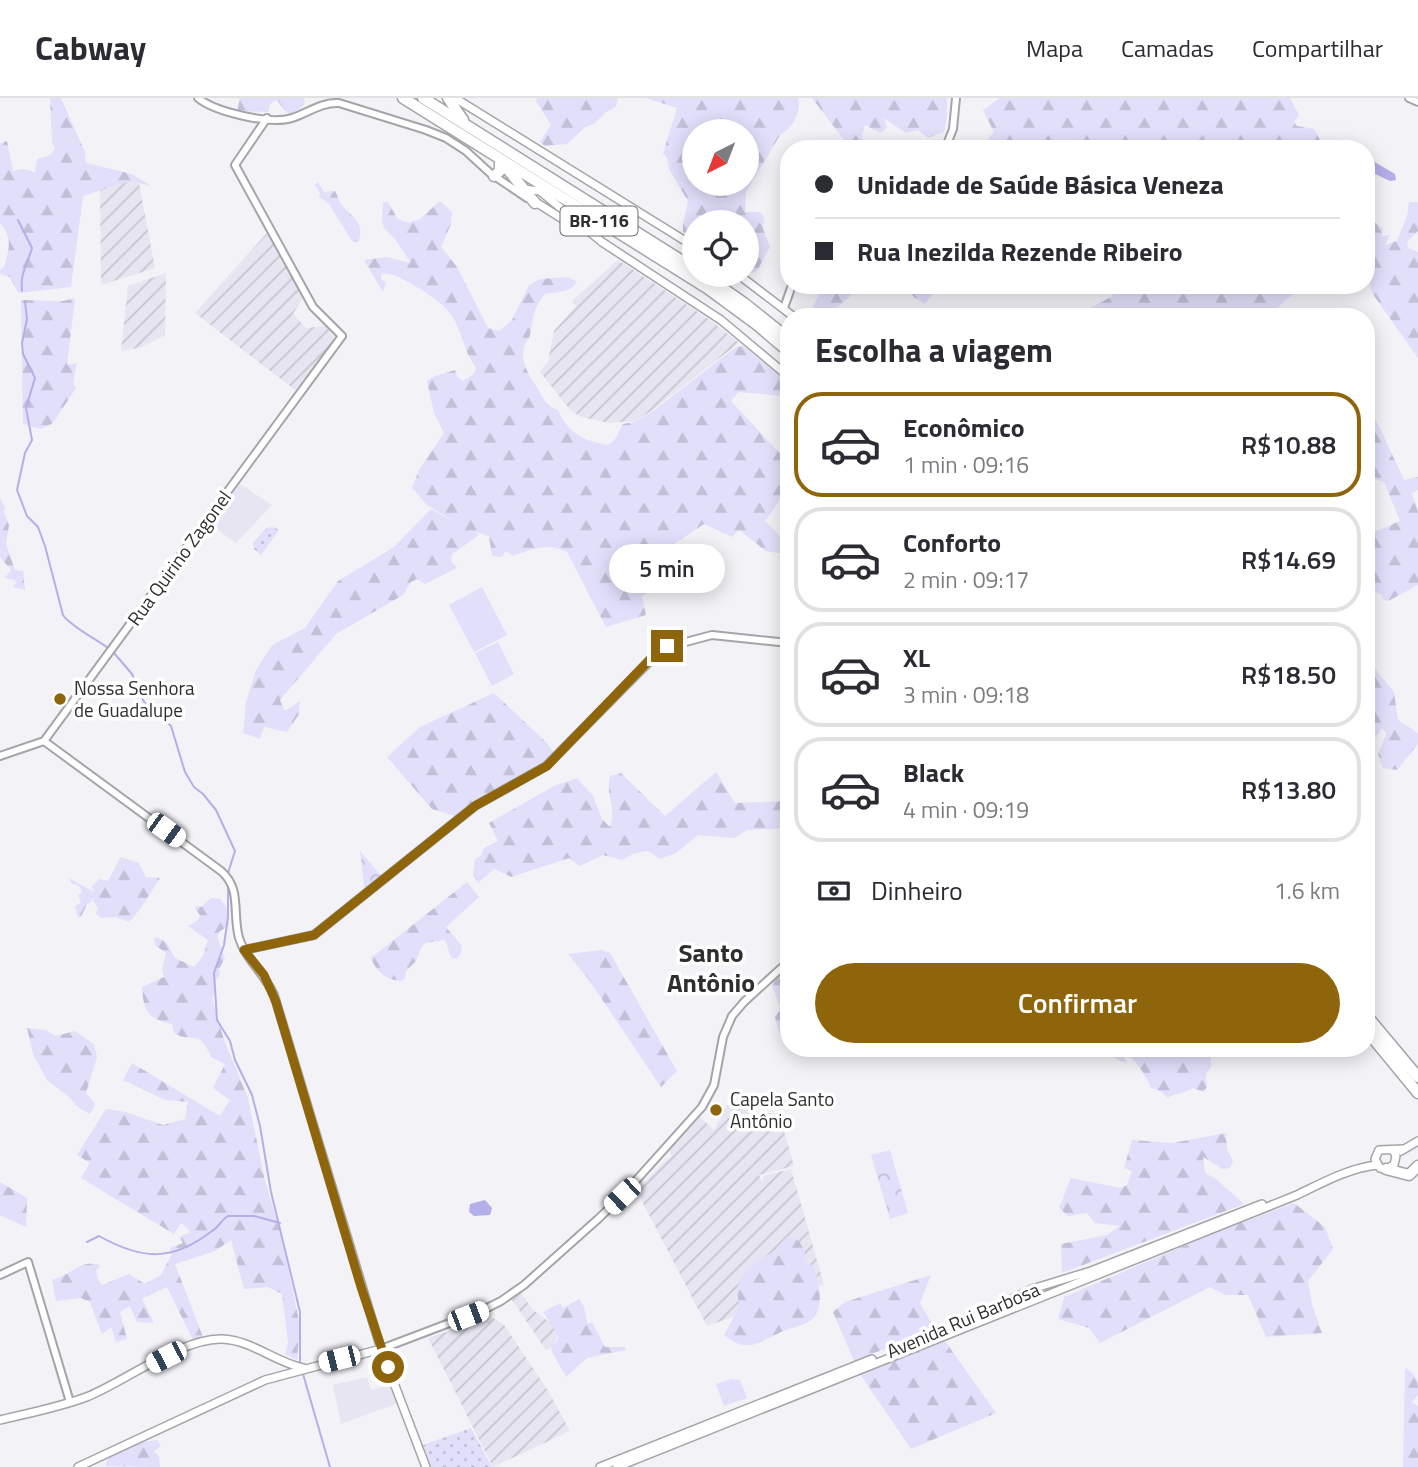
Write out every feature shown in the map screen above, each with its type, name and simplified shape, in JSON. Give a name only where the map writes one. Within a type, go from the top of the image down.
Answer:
[{"type":"highway","name":"BR-116","points":[[403,98],[707,288],[780,344]]},
{"type":"highway","name":"BR-116","points":[[423,98],[682,261]]},
{"type":"highway","points":[[448,98],[458,114],[479,134]]},
{"type":"highway","points":[[458,114],[460,101]]},
{"type":"highway","points":[[456,131],[500,163],[535,203]]},
{"type":"highway","points":[[494,176],[500,171],[500,163]]},
{"type":"highway","points":[[721,287],[780,333]]},
{"type":"highway","points":[[1375,1026],[1418,1077]]},
{"type":"highway","points":[[1375,1041],[1418,1093]]},
{"type":"highway","points":[[1387,1161],[1400,1174],[1409,1175],[1418,1166]]},
{"type":"main road","points":[[460,101],[682,239]]},
{"type":"main road","points":[[523,190],[536,190],[602,242]]},
{"type":"main road","points":[[536,190],[531,195],[535,203],[602,242],[721,320],[780,369]]},
{"type":"main road","points":[[755,287],[783,308]]},
{"type":"main road","points":[[1387,1161],[1418,1141]]},
{"type":"main road","name":"Avenida Rui Barbosa","points":[[617,1467],[1366,1166],[1387,1161]]},
{"type":"main road","name":"Avenida Rui Barbosa","points":[[600,1467],[930,1336],[1046,1284],[1091,1271],[1297,1190],[1329,1181]]},
{"type":"main road","points":[[1051,1293],[1055,1281]]},
{"type":"main road","points":[[1046,1284],[1051,1293]]},
{"type":"main road","points":[[0,1420],[70,1402],[99,1391],[192,1344],[206,1340],[238,1342],[285,1363],[304,1368]]},
{"type":"main road","points":[[78,1467],[257,1383],[381,1349],[426,1467]]},
{"type":"main road","points":[[285,1363],[288,1373]]},
{"type":"street","points":[[198,98],[220,111],[287,119],[324,105],[344,105],[426,130],[446,138],[466,151],[494,176],[535,203]]},
{"type":"street","points":[[949,140],[953,129],[956,98]]},
{"type":"street","points":[[1409,98],[1418,102]]},
{"type":"street","name":"Rua Quirino Zagonel","points":[[44,741],[342,336],[313,307],[235,165],[267,118]]},
{"type":"street","points":[[512,188],[523,190]]},
{"type":"street","points":[[244,950],[314,935],[475,806],[542,768],[664,647],[712,635],[780,642]]},
{"type":"street","points":[[0,756],[44,741],[230,878],[234,887],[237,929],[244,950],[264,975],[276,1002],[381,1349],[481,1311],[508,1297],[614,1204],[702,1107],[714,1085],[723,1037],[732,1016],[780,969]]},
{"type":"street","points":[[0,1275],[28,1262],[70,1402]]},
{"type":"shaded area","points":[[1375,162],[1395,174],[1396,180],[1390,181],[1375,174]]},
{"type":"shaded area","points":[[130,181],[139,183],[155,268],[101,285],[100,190]]},
{"type":"shaded area","points":[[267,233],[301,294],[302,299],[293,314],[306,328],[326,326],[333,337],[332,344],[295,390],[195,313]]},
{"type":"shaded area","points":[[618,260],[710,320],[739,343],[647,414],[634,421],[609,423],[582,417],[571,411],[540,372],[548,361],[554,331],[576,306],[572,301]]},
{"type":"shaded area","points":[[166,273],[165,335],[142,347],[121,351],[128,286]]},
{"type":"shaded area","points":[[240,484],[272,505],[236,543],[211,525]]},
{"type":"shaded area","points":[[727,1105],[755,1112],[779,1114],[794,1166],[759,1175],[763,1183],[763,1176],[791,1169],[824,1285],[707,1326],[636,1190],[630,1187],[642,1185],[672,1156],[669,1151],[700,1117],[714,1130]]},
{"type":"shaded area","points":[[485,1200],[492,1208],[490,1215],[474,1216],[469,1212],[470,1204]]},
{"type":"shaded area","points":[[521,1293],[533,1310],[552,1324],[558,1334],[554,1346],[546,1350],[512,1300]]},
{"type":"shaded area","points":[[492,1317],[504,1325],[547,1389],[570,1431],[493,1467],[428,1338]]},
{"type":"shaded area","points":[[367,1377],[371,1390],[391,1385],[398,1403],[341,1424],[333,1385]]},
{"type":"green space","points":[[50,98],[61,98],[85,152],[86,163],[132,174],[151,186],[130,181],[83,196],[71,287],[18,293],[10,277],[0,274],[9,244],[7,234],[0,223],[0,143],[7,141],[13,171],[23,169],[35,172],[37,159],[51,155],[55,148],[52,142]]},
{"type":"green space","points":[[237,98],[304,98],[305,104],[290,114],[277,100],[270,104],[268,112],[237,111],[240,99]]},
{"type":"green space","points":[[537,98],[618,98],[616,107],[584,128],[567,144],[545,146],[540,142],[551,125],[536,101]]},
{"type":"green space","points":[[646,98],[798,98],[799,109],[795,120],[780,135],[760,169],[760,119],[682,119],[682,191],[663,153],[677,108]]},
{"type":"green space","points":[[812,98],[947,98],[944,132],[928,138],[918,130],[906,133],[884,118],[887,128],[880,133],[865,125],[863,140],[844,140]]},
{"type":"green space","points":[[1000,98],[1290,98],[1299,115],[1294,122],[1297,126],[1314,129],[1320,140],[987,140],[994,132],[983,110]]},
{"type":"green space","points":[[318,182],[324,192],[335,191],[340,202],[359,224],[358,242],[352,241],[329,204],[319,197],[320,193],[315,185]]},
{"type":"green space","points":[[685,196],[746,196],[745,210],[686,210],[688,201]]},
{"type":"green space","points":[[440,201],[452,212],[451,224],[441,247],[457,267],[488,328],[499,331],[512,320],[529,285],[540,279],[568,277],[577,282],[567,290],[545,294],[534,314],[523,356],[527,372],[545,401],[558,410],[572,430],[584,438],[608,445],[614,441],[623,424],[649,414],[736,347],[743,346],[780,376],[780,396],[739,392],[731,401],[780,453],[780,498],[765,521],[780,536],[780,553],[766,551],[739,530],[732,537],[704,524],[656,556],[660,562],[654,572],[636,569],[633,572],[646,594],[642,596],[646,615],[606,627],[567,552],[546,547],[513,556],[506,551],[502,557],[492,556],[489,536],[473,531],[479,535],[452,554],[451,561],[457,568],[425,584],[417,579],[411,582],[403,595],[336,634],[280,700],[285,711],[300,701],[299,714],[287,732],[264,727],[260,739],[243,733],[246,702],[256,670],[272,645],[305,628],[338,581],[394,547],[431,509],[458,524],[427,505],[412,488],[419,470],[444,433],[434,413],[427,381],[455,370],[463,381],[474,374],[476,368],[454,320],[443,306],[391,274],[381,274],[381,279],[386,283],[383,292],[364,260],[386,257],[411,263],[384,228],[383,202],[388,202],[397,218],[408,223],[420,219]]},
{"type":"green space","points":[[1409,202],[1418,202],[1418,231],[1407,242],[1408,248],[1418,252],[1418,358],[1373,294],[1375,294],[1375,223],[1383,228],[1382,236],[1390,235],[1385,245],[1397,241],[1407,216]]},
{"type":"green space","points":[[759,212],[764,217],[763,229],[770,247],[759,267]]},
{"type":"green space","points":[[819,294],[852,294],[836,308],[812,308]]},
{"type":"green space","points":[[912,294],[933,294],[925,304]]},
{"type":"green space","points":[[1113,294],[1293,294],[1278,308],[1090,308]]},
{"type":"green space","points":[[75,298],[67,365],[77,363],[73,382],[76,388],[53,423],[41,429],[23,424],[21,300],[63,301]]},
{"type":"green space","points":[[1375,420],[1404,480],[1418,477],[1418,490],[1412,493],[1418,512],[1418,585],[1388,601],[1375,592],[1375,532],[1400,521],[1384,482],[1375,479]]},
{"type":"green space","points":[[0,499],[5,507],[9,525],[6,544],[15,570],[23,571],[25,590],[13,587],[15,580],[5,578],[11,570],[0,557]]},
{"type":"green space","points":[[266,528],[279,530],[261,555],[254,549],[253,543]]},
{"type":"green space","points":[[482,587],[507,635],[474,652],[449,605]]},
{"type":"green space","points":[[498,642],[514,674],[492,686],[475,653]]},
{"type":"green space","points":[[1375,669],[1394,692],[1398,720],[1418,733],[1418,744],[1397,770],[1383,768],[1378,754],[1387,733],[1382,728],[1376,737]]},
{"type":"green space","points":[[494,693],[547,743],[555,755],[543,765],[539,764],[530,769],[529,773],[510,785],[488,793],[455,816],[432,809],[387,757],[420,727]]},
{"type":"green space","points":[[716,772],[735,803],[780,801],[780,828],[747,830],[734,838],[698,835],[676,853],[660,859],[648,851],[635,853],[622,860],[603,855],[580,866],[569,858],[511,877],[494,869],[478,883],[473,874],[475,859],[481,856],[484,848],[498,841],[489,823],[554,786],[577,778],[593,796],[602,819],[610,827],[610,776],[621,773],[665,816]]},
{"type":"green space","points":[[360,851],[383,878],[365,893]]},
{"type":"green space","points":[[121,857],[139,863],[146,877],[160,878],[141,908],[129,922],[116,917],[101,918],[96,914],[98,909],[92,898],[81,917],[78,917],[75,906],[81,903],[78,895],[82,893],[79,886],[71,883],[69,878],[94,892],[92,886],[100,879],[108,881]]},
{"type":"green space","points":[[467,882],[479,897],[446,927],[462,946],[457,959],[451,957],[445,940],[425,943],[402,981],[391,979],[379,972],[371,958]]},
{"type":"green space","points":[[211,898],[220,899],[226,907],[229,925],[219,932],[217,937],[225,958],[219,969],[220,975],[214,982],[217,989],[212,998],[224,1040],[248,1098],[265,1181],[281,1235],[300,1326],[297,1360],[285,1354],[288,1343],[282,1294],[268,1287],[244,1289],[231,1240],[215,1251],[175,1264],[203,1337],[193,1340],[167,1287],[142,1299],[154,1323],[137,1322],[130,1306],[120,1312],[127,1339],[116,1342],[111,1327],[102,1334],[90,1302],[81,1298],[56,1301],[52,1280],[83,1265],[94,1264],[100,1266],[96,1271],[102,1285],[129,1274],[145,1284],[161,1275],[172,1254],[170,1248],[183,1243],[179,1237],[191,1232],[181,1223],[174,1234],[81,1178],[90,1163],[77,1155],[106,1109],[126,1112],[163,1125],[185,1119],[188,1102],[165,1100],[123,1080],[132,1063],[220,1116],[230,1100],[213,1088],[225,1064],[211,1057],[199,1039],[180,1036],[174,1033],[172,1024],[152,1016],[146,1007],[142,987],[164,977],[162,970],[166,953],[155,945],[154,939],[157,937],[166,942],[175,958],[194,967],[203,956],[208,940],[188,926],[198,920],[200,915],[195,909],[196,906],[201,907]]},
{"type":"green space","points":[[602,950],[610,953],[677,1071],[661,1087],[589,980],[568,954]]},
{"type":"green space","points":[[780,976],[780,1006],[772,986],[773,981]]},
{"type":"green space","points":[[780,1010],[780,1033],[779,1032],[775,1017]]},
{"type":"green space","points":[[27,1028],[45,1030],[56,1036],[75,1031],[94,1044],[97,1057],[86,1093],[95,1104],[90,1114],[79,1108],[47,1080],[33,1054]]},
{"type":"green space","points":[[1114,1057],[1124,1057],[1127,1063]]},
{"type":"green space","points":[[1131,1057],[1210,1057],[1211,1067],[1206,1074],[1207,1087],[1203,1092],[1193,1088],[1167,1098],[1162,1092],[1151,1088]]},
{"type":"green space","points":[[1226,1133],[1227,1149],[1233,1161],[1230,1168],[1223,1169],[1203,1157],[1205,1173],[1216,1179],[1244,1204],[1062,1273],[1061,1244],[1107,1235],[1120,1226],[1095,1223],[1087,1213],[1068,1216],[1059,1208],[1071,1178],[1120,1188],[1127,1185],[1132,1171],[1124,1168],[1132,1140],[1172,1143]]},
{"type":"green space","points":[[890,1150],[908,1213],[890,1219],[871,1155]]},
{"type":"green space","points":[[0,1182],[27,1198],[26,1227],[0,1215]]},
{"type":"green space","points":[[1294,1203],[1325,1227],[1333,1249],[1308,1281],[1312,1304],[1322,1333],[1266,1337],[1248,1295],[1225,1295],[1210,1287],[1100,1343],[1089,1328],[1058,1319],[1064,1297],[1219,1231]]},
{"type":"green space","points":[[788,1236],[800,1242],[806,1255],[803,1261],[812,1265],[815,1271],[820,1302],[815,1316],[806,1323],[758,1343],[745,1345],[732,1341],[724,1335],[739,1307],[737,1287],[744,1273],[753,1263],[773,1252]]},
{"type":"green space","points":[[931,1275],[920,1303],[935,1329],[854,1361],[833,1312],[845,1302]]},
{"type":"green space","points":[[579,1299],[584,1307],[587,1323],[592,1323],[605,1347],[625,1347],[626,1350],[587,1358],[566,1377],[551,1350],[559,1337],[543,1312],[560,1303],[563,1308]]},
{"type":"green space","points":[[945,1341],[996,1413],[911,1449],[860,1374]]},
{"type":"green space","points":[[1405,1368],[1413,1373],[1417,1383],[1418,1395],[1412,1402],[1418,1406],[1418,1467],[1403,1467]]},
{"type":"green space","points":[[732,1379],[740,1380],[747,1398],[724,1406],[716,1384]]},
{"type":"green space","points":[[471,1428],[492,1467],[432,1467],[423,1445]]},
{"type":"green space","points":[[157,1440],[161,1446],[154,1451],[159,1456],[160,1467],[98,1466],[105,1466],[108,1457],[126,1448]]},
{"type":"waterway","points":[[18,220],[32,248],[23,274],[22,291]]},
{"type":"waterway","points":[[25,301],[27,319],[22,343],[23,354],[35,378],[26,408],[32,440],[25,453],[17,490],[27,516],[38,527],[45,546],[63,615],[77,628],[108,648]]},
{"type":"waterway","points":[[114,653],[132,674],[144,702],[171,726],[185,772],[194,787],[216,810],[235,851],[228,873]]},
{"type":"waterway","points":[[228,883],[228,917],[224,945],[214,973],[217,1020],[230,1041],[235,1060],[252,1095],[260,1126],[271,1192],[300,1312],[300,1363]]},
{"type":"waterway","points":[[87,1242],[99,1236],[129,1250],[170,1253],[197,1241],[228,1216],[254,1216],[280,1223]]},
{"type":"waterway","points":[[303,1374],[330,1467]]},
{"type":"place","name":"Nossa Senhora de Guadalupe","points":[[60,699]]},
{"type":"place","name":"Capela Santo Antônio","points":[[716,1110]]},
{"type":"district","name":"Santo Antônio","points":[[711,968]]},
{"type":"route","points":[[388,1367],[361,1287],[276,1002],[264,975],[244,950],[314,935],[475,806],[547,766],[658,651],[667,646]]}]
